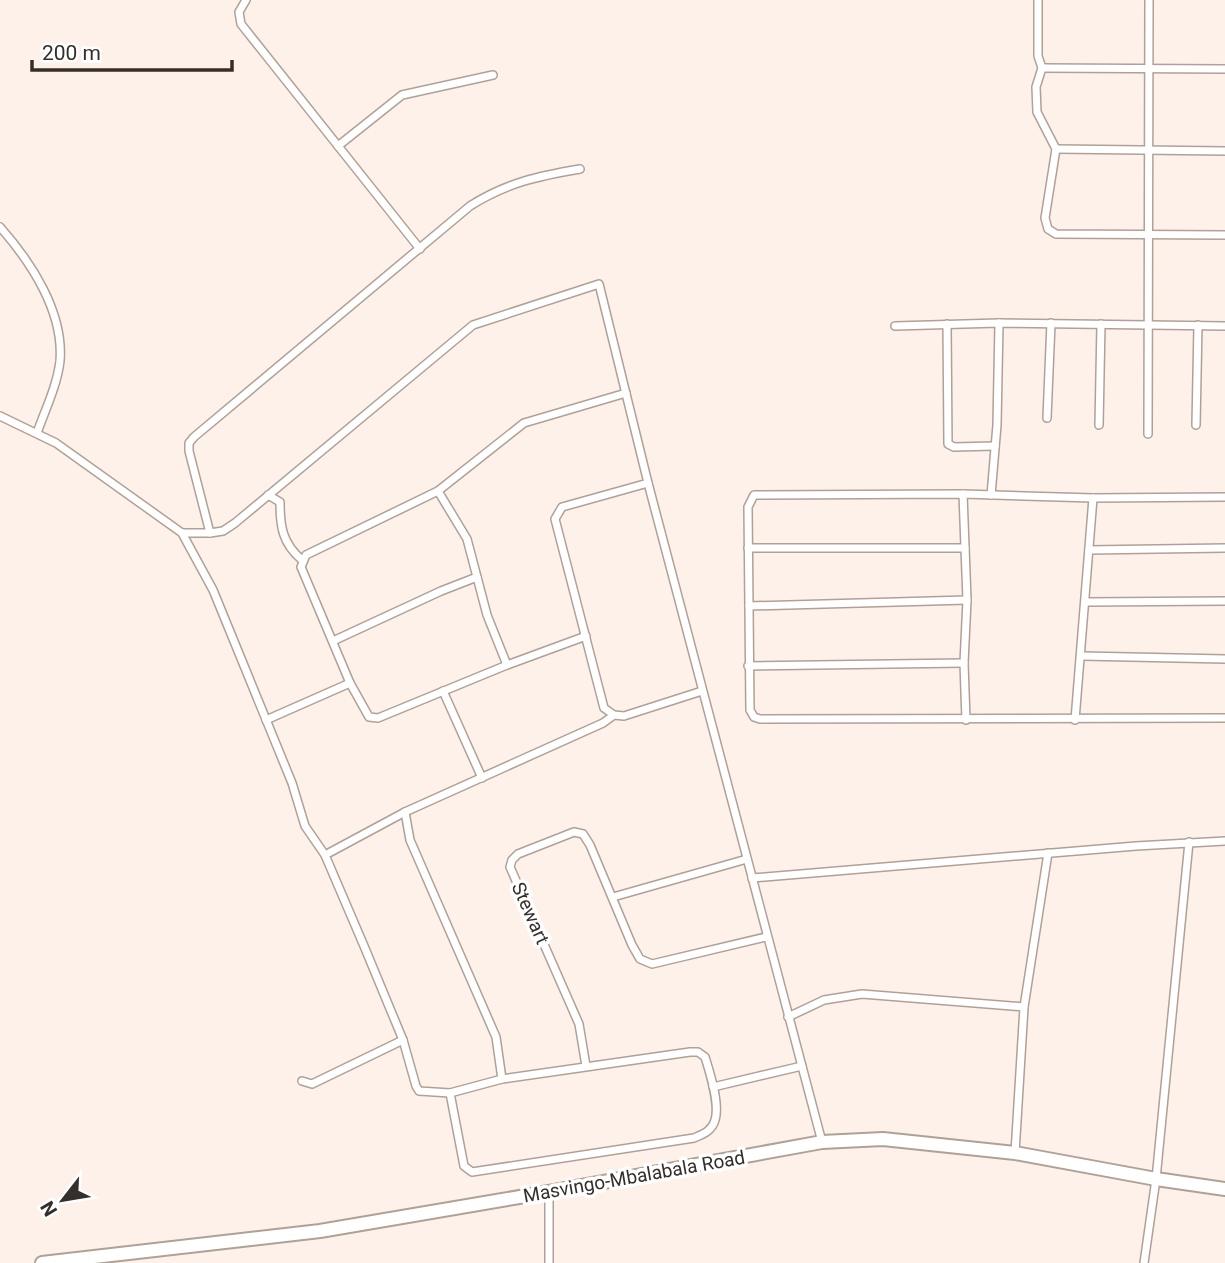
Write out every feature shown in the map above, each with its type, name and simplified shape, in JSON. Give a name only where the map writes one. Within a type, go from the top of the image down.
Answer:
[{"type":"highway","name":"Masvingo-Mbalabala Road","points":[[42,1263],[320,1231],[822,1142],[883,1139],[1015,1153],[1225,1189]]},
{"type":"street","points":[[246,0],[239,12],[241,24],[420,249]]},
{"type":"street","points":[[1038,0],[1038,56],[1042,68],[1036,87],[1037,112],[1056,149],[1045,218],[1048,229],[1056,234],[1225,235]]},
{"type":"street","points":[[1148,435],[1149,0]]},
{"type":"street","points":[[1042,68],[1225,69]]},
{"type":"street","points":[[338,146],[402,95],[494,75]]},
{"type":"street","points":[[1056,149],[1225,151]]},
{"type":"street","points":[[210,533],[189,451],[189,443],[194,438],[470,206],[488,194],[519,181],[580,169]]},
{"type":"street","points":[[0,227],[42,287],[57,324],[60,359],[57,378],[37,433]]},
{"type":"street","points":[[182,533],[223,531],[235,523],[473,325],[599,284],[702,691],[822,1142]]},
{"type":"street","points":[[991,495],[999,323]]},
{"type":"street","points":[[895,326],[999,323],[1225,326]]},
{"type":"street","points":[[1046,418],[1051,323]]},
{"type":"street","points":[[947,324],[948,444],[954,447],[995,446]]},
{"type":"street","points":[[1099,425],[1101,324]]},
{"type":"street","points":[[1196,425],[1198,325]]},
{"type":"street","points":[[586,636],[378,718],[369,717],[350,682],[301,567],[302,560],[306,555],[438,491],[524,423],[626,393]]},
{"type":"street","points":[[0,415],[56,443],[182,533],[213,590],[292,783],[305,826],[325,855],[403,1040],[419,1091],[450,1093],[502,1079],[698,1052],[705,1057],[713,1087],[716,1120],[707,1133],[694,1138],[472,1172],[464,1166],[461,1156],[450,1093]]},
{"type":"street","points":[[648,483],[562,507],[555,519],[604,708],[614,715],[624,716],[702,691]]},
{"type":"street","points":[[438,491],[467,539],[486,615],[507,665]]},
{"type":"street","points":[[963,494],[967,600],[964,663],[966,720]]},
{"type":"street","points":[[268,495],[280,502],[280,530],[290,550],[302,560]]},
{"type":"street","points":[[1225,497],[754,495],[748,507],[748,666],[750,710],[754,717],[912,717],[966,720],[1225,718]]},
{"type":"street","points":[[1075,720],[1093,498]]},
{"type":"street","points":[[748,548],[965,548]]},
{"type":"street","points":[[1089,550],[1225,548]]},
{"type":"street","points":[[333,642],[441,590],[477,577]]},
{"type":"street","points":[[749,606],[967,600]]},
{"type":"street","points":[[1086,602],[1225,601]]},
{"type":"street","points":[[1082,656],[1225,659]]},
{"type":"street","points":[[748,666],[964,663]]},
{"type":"street","points":[[267,720],[350,682]]},
{"type":"street","points":[[443,691],[482,778]]},
{"type":"street","points":[[325,855],[405,812],[603,723],[614,715]]},
{"type":"street","points":[[405,812],[410,840],[496,1037],[502,1079]]},
{"type":"street","name":"Stewart","points":[[586,1066],[579,1024],[510,867],[512,860],[517,854],[574,832],[583,834],[613,897]]},
{"type":"street","points":[[752,878],[1225,841]]},
{"type":"street","points":[[1144,1263],[1156,1179],[1189,842]]},
{"type":"street","points":[[1015,1153],[1024,1007],[1048,853]]},
{"type":"street","points":[[747,859],[613,897],[640,959],[652,964],[766,937]]},
{"type":"street","points":[[788,1017],[824,1000],[863,994],[1024,1007]]},
{"type":"street","points":[[302,1081],[312,1084],[403,1040]]},
{"type":"street","points":[[713,1087],[802,1066]]},
{"type":"street","points":[[549,1192],[549,1263]]}]
